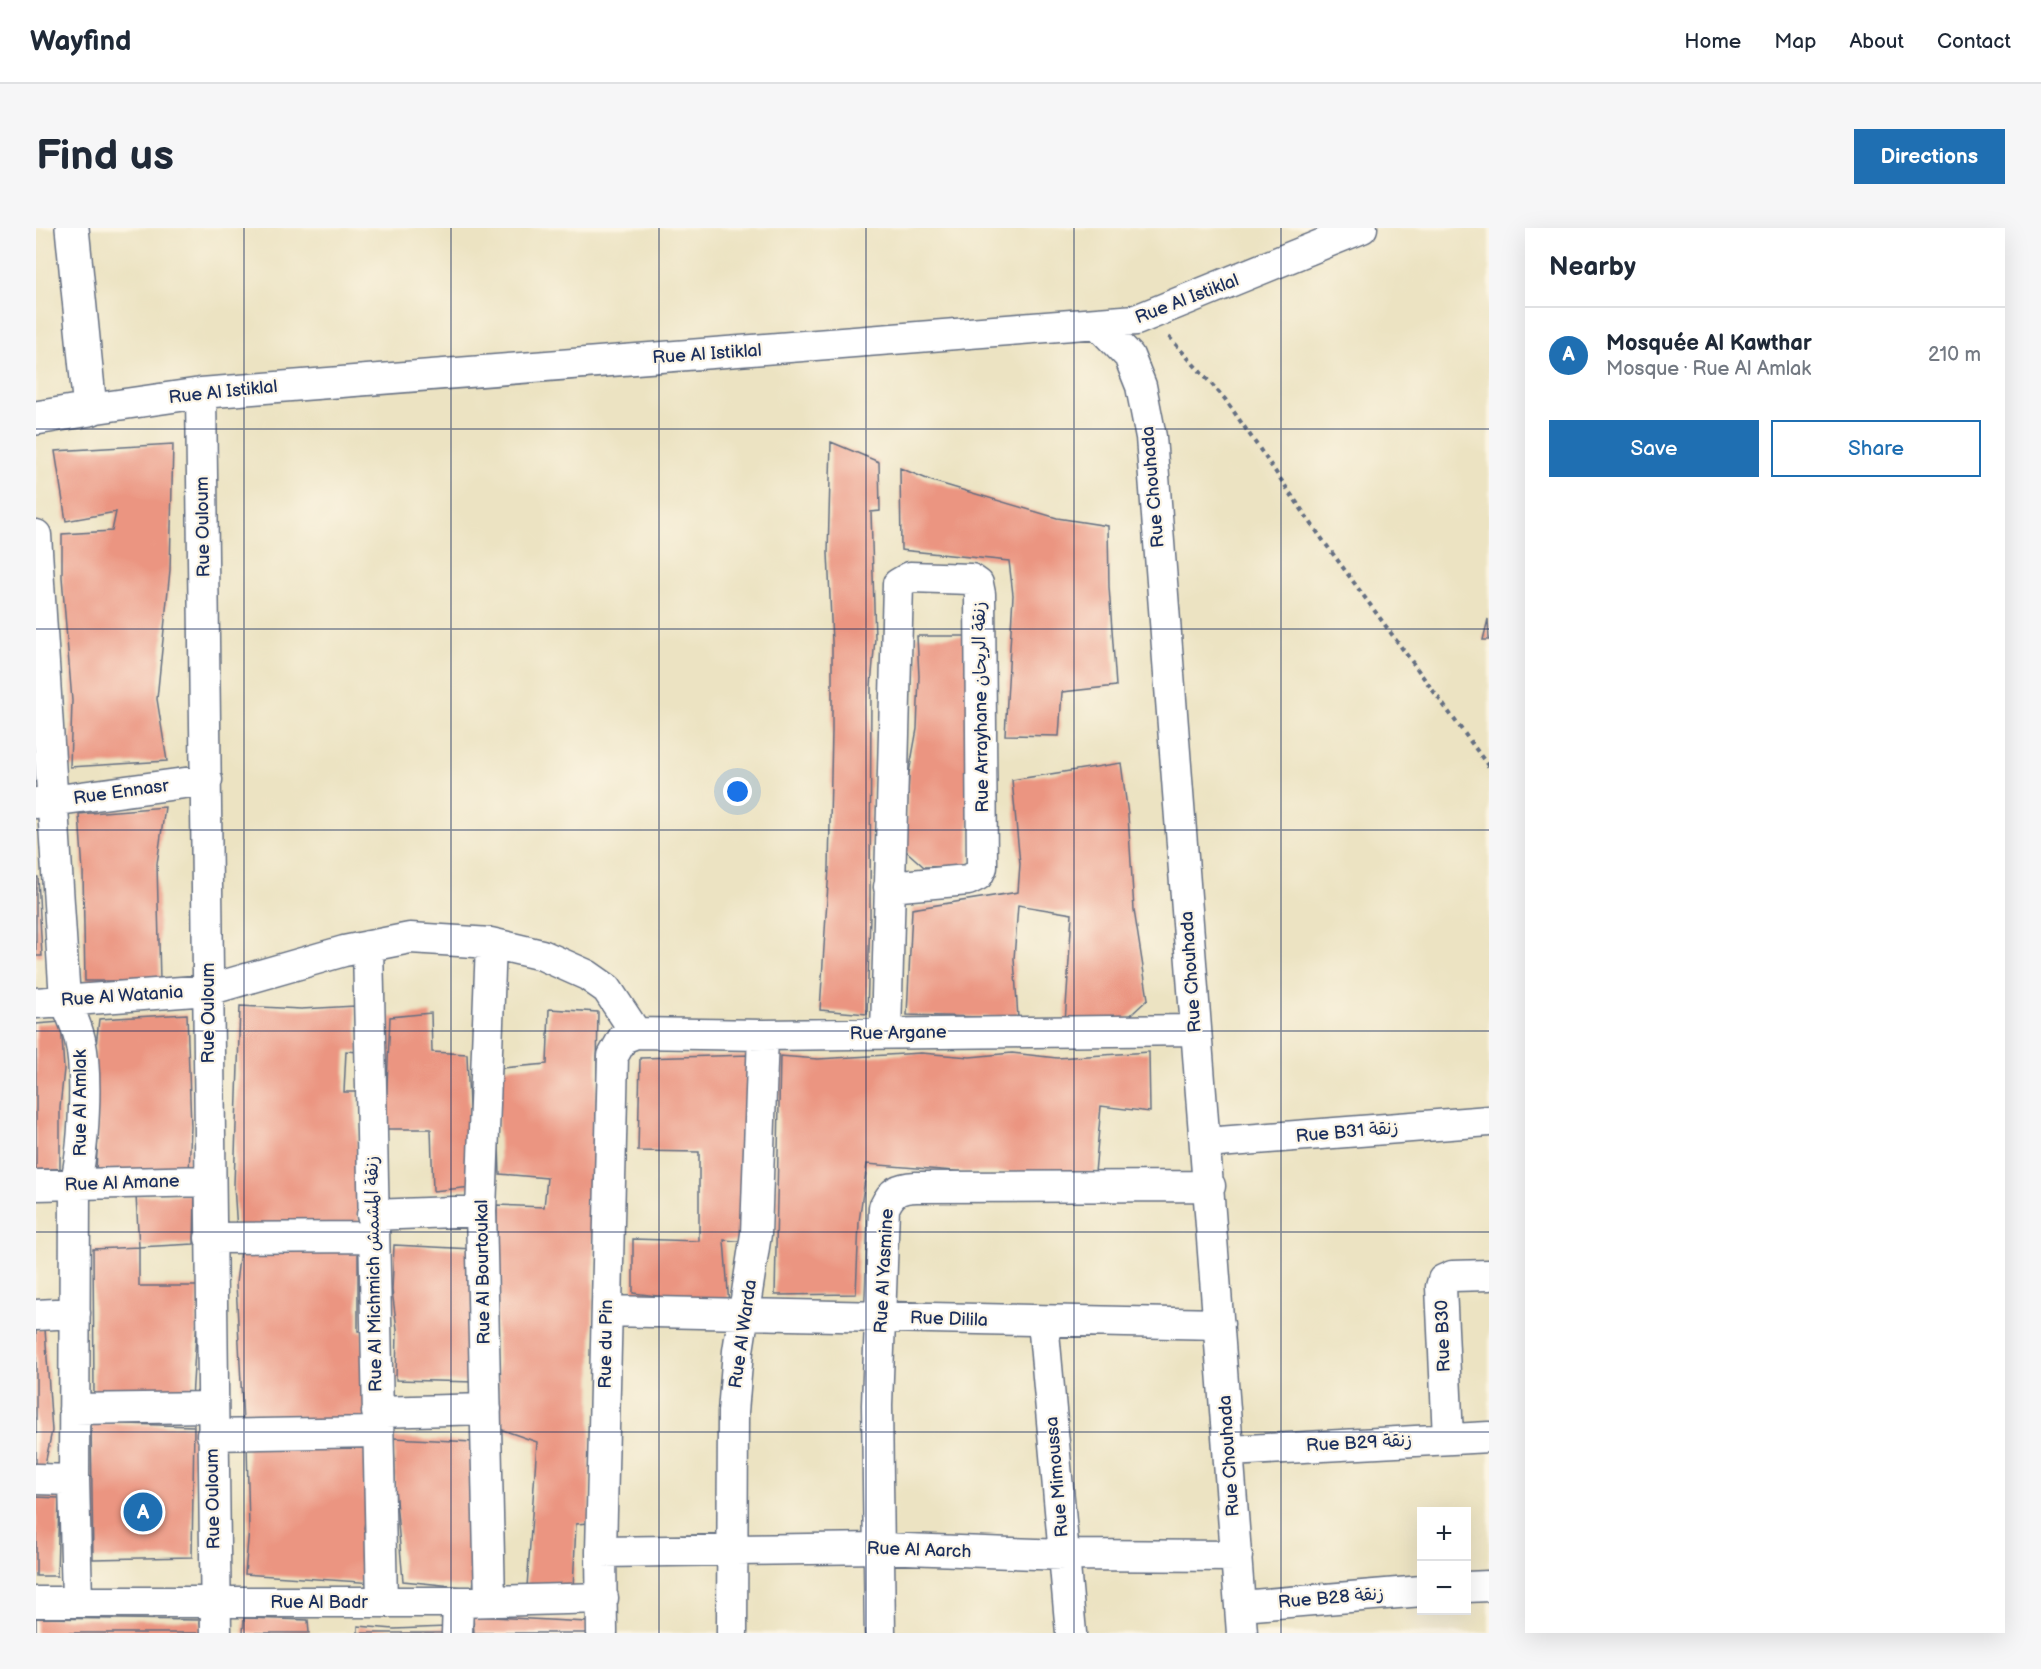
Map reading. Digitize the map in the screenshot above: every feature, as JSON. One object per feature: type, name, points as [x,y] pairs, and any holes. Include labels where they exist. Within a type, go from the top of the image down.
[{"type":"street","points":[[72,228],[90,409]]},
{"type":"street","name":"Rue Al Istiklal","points":[[36,418],[201,393],[1099,325],[1143,318],[1362,228]]},
{"type":"street","points":[[1129,356],[1143,318]]},
{"type":"street","name":"Rue Chouhada","points":[[1099,325],[1129,356],[1141,386],[1151,437],[1242,1619]]},
{"type":"street","name":"Rue Ouloum","points":[[201,393],[216,1633]]},
{"type":"street","name":"Rue Al Amlak","points":[[36,535],[45,802],[65,1000],[80,1041],[82,1063],[83,1144],[75,1185],[74,1480],[77,1601]]},
{"type":"street","name":"Rue Arrayhane زنقة الريحان","points":[[886,1034],[889,887],[898,584],[910,577],[971,579],[978,584],[980,594],[982,867],[978,875],[968,880],[889,887]]},
{"type":"street","name":"Rue Ennasr","points":[[45,802],[207,780]]},
{"type":"street","name":"Rue Al Watania","points":[[36,1003],[208,990],[368,946],[410,938],[491,943],[542,956],[587,975],[607,989],[636,1033]]},
{"type":"street","name":"Rue Al Bourtoukal","points":[[490,1601],[481,1211],[491,943]]},
{"type":"street","name":"Rue Al Michmich زنقة المشمش","points":[[368,946],[372,1226],[382,1602]]},
{"type":"street","name":"Rue Argane","points":[[636,1033],[763,1035],[1195,1030]]},
{"type":"street","name":"Rue du Pin","points":[[603,1633],[602,1552],[613,1056],[623,1038],[636,1033]]},
{"type":"street","name":"Rue Al Warda","points":[[732,1633],[733,1412],[738,1351],[756,1234],[763,1035]]},
{"type":"street","name":"Rue B31 زنقة","points":[[1206,1143],[1489,1121]]},
{"type":"street","name":"Rue Al Amane","points":[[36,1185],[209,1181]]},
{"type":"street","name":"Rue Al Yasmine","points":[[880,1633],[876,1429],[884,1208],[891,1194],[899,1188],[1210,1185]]},
{"type":"street","points":[[210,1238],[372,1226],[481,1211]]},
{"type":"street","name":"Rue B30","points":[[1448,1438],[1441,1287],[1443,1280],[1452,1276],[1489,1275]]},
{"type":"street","name":"Rue Dilila","points":[[607,1311],[1219,1324]]},
{"type":"street","points":[[36,1315],[75,1313]]},
{"type":"street","name":"Rue Mimoussa","points":[[1044,1321],[1071,1633]]},
{"type":"street","points":[[74,1410],[212,1421],[377,1422],[486,1410]]},
{"type":"street","name":"Rue B29 زنقة","points":[[1230,1450],[1489,1437]]},
{"type":"street","points":[[36,1479],[74,1480]]},
{"type":"street","name":"Rue Al Aarch","points":[[602,1552],[880,1548],[1064,1555],[1237,1556]]},
{"type":"street","points":[[1471,1587],[1489,1586]]},
{"type":"street","name":"Rue B28 زنقة","points":[[1242,1619],[1417,1592]]},
{"type":"street","name":"Rue Al Badr","points":[[36,1602],[458,1602],[603,1598]]},
{"type":"street","points":[[458,1602],[458,1633]]},
{"type":"path","points":[[1143,318],[1225,399],[1322,539],[1489,767]]},
{"type":"building","points":[[831,442],[879,462],[880,511],[871,512],[875,638],[871,686],[870,916],[867,1014],[820,1010],[829,868],[832,731],[832,642],[828,553]]},
{"type":"building","points":[[173,444],[170,570],[157,699],[167,761],[70,767],[72,701],[62,577],[62,534],[112,531],[116,512],[66,521],[55,451]]},
{"type":"building","points":[[900,468],[932,481],[1057,518],[1108,526],[1109,587],[1116,686],[1062,692],[1059,736],[1005,735],[1013,595],[1009,561],[901,550]]},
{"type":"building","points":[[1488,619],[1489,640],[1483,640]]},
{"type":"building","points":[[917,636],[974,636],[968,866],[924,867],[905,850],[909,773],[917,729],[919,676]]},
{"type":"building","points":[[1121,763],[1128,815],[1134,910],[1148,999],[1120,1025],[1065,1023],[1072,914],[1018,905],[1014,959],[1018,1018],[907,1015],[912,909],[1018,892],[1020,864],[1012,780]]},
{"type":"building","points":[[165,807],[157,864],[160,981],[85,981],[83,872],[79,814]]},
{"type":"building","points":[[36,877],[38,877],[42,956],[36,956]]},
{"type":"building","points":[[240,1006],[301,1009],[355,1006],[359,1052],[346,1051],[344,1092],[356,1092],[359,1231],[237,1231],[234,1185]]},
{"type":"building","points":[[549,1009],[598,1012],[589,1523],[576,1524],[573,1589],[527,1587],[537,1442],[500,1429],[496,1315],[497,1205],[544,1207],[547,1178],[500,1174],[498,1115],[502,1068],[547,1064]]},
{"type":"building","points":[[431,1013],[432,1052],[467,1054],[472,1187],[433,1191],[431,1129],[385,1129],[390,1017]]},
{"type":"building","points":[[187,1014],[191,1127],[189,1172],[96,1172],[98,1131],[92,1082],[99,1019]]},
{"type":"building","points":[[61,1022],[64,1069],[60,1108],[60,1172],[36,1174],[36,1024]]},
{"type":"building","points":[[1149,1052],[1150,1112],[1101,1106],[1095,1173],[967,1172],[867,1164],[859,1222],[856,1294],[775,1295],[780,1056],[818,1059],[921,1053],[970,1057],[1012,1053],[1057,1058]]},
{"type":"building","points":[[751,1055],[749,1242],[724,1240],[729,1305],[633,1293],[633,1239],[699,1241],[699,1152],[638,1151],[640,1058]]},
{"type":"building","points":[[195,1194],[194,1244],[139,1247],[136,1196]]},
{"type":"building","points":[[241,1242],[358,1250],[358,1331],[363,1331],[367,1423],[243,1423],[236,1283]]},
{"type":"building","points":[[394,1245],[473,1249],[475,1382],[396,1380],[397,1329],[392,1290]]},
{"type":"building","points":[[139,1247],[139,1286],[199,1286],[192,1399],[94,1396],[93,1249]]},
{"type":"building","points":[[45,1329],[52,1431],[43,1474],[36,1473],[36,1330]]},
{"type":"building","points":[[91,1423],[194,1426],[192,1557],[93,1559]]},
{"type":"building","points":[[394,1438],[473,1442],[479,1534],[473,1588],[403,1581],[395,1489]]},
{"type":"building","points":[[367,1443],[370,1488],[364,1528],[374,1583],[245,1574],[249,1529],[247,1446]]},
{"type":"building","points":[[36,1497],[59,1498],[57,1576],[36,1576]]},
{"type":"building","points":[[473,1616],[587,1622],[587,1633],[474,1633]]},
{"type":"building","points":[[36,1618],[200,1620],[201,1633],[36,1633]]},
{"type":"building","points":[[244,1618],[308,1620],[309,1633],[243,1633]]},
{"type":"building","points":[[358,1626],[394,1629],[446,1627],[446,1633],[358,1633]]},
{"type":"place","name":"Mosquée Al Kawthar","points":[[143,1512]]}]
